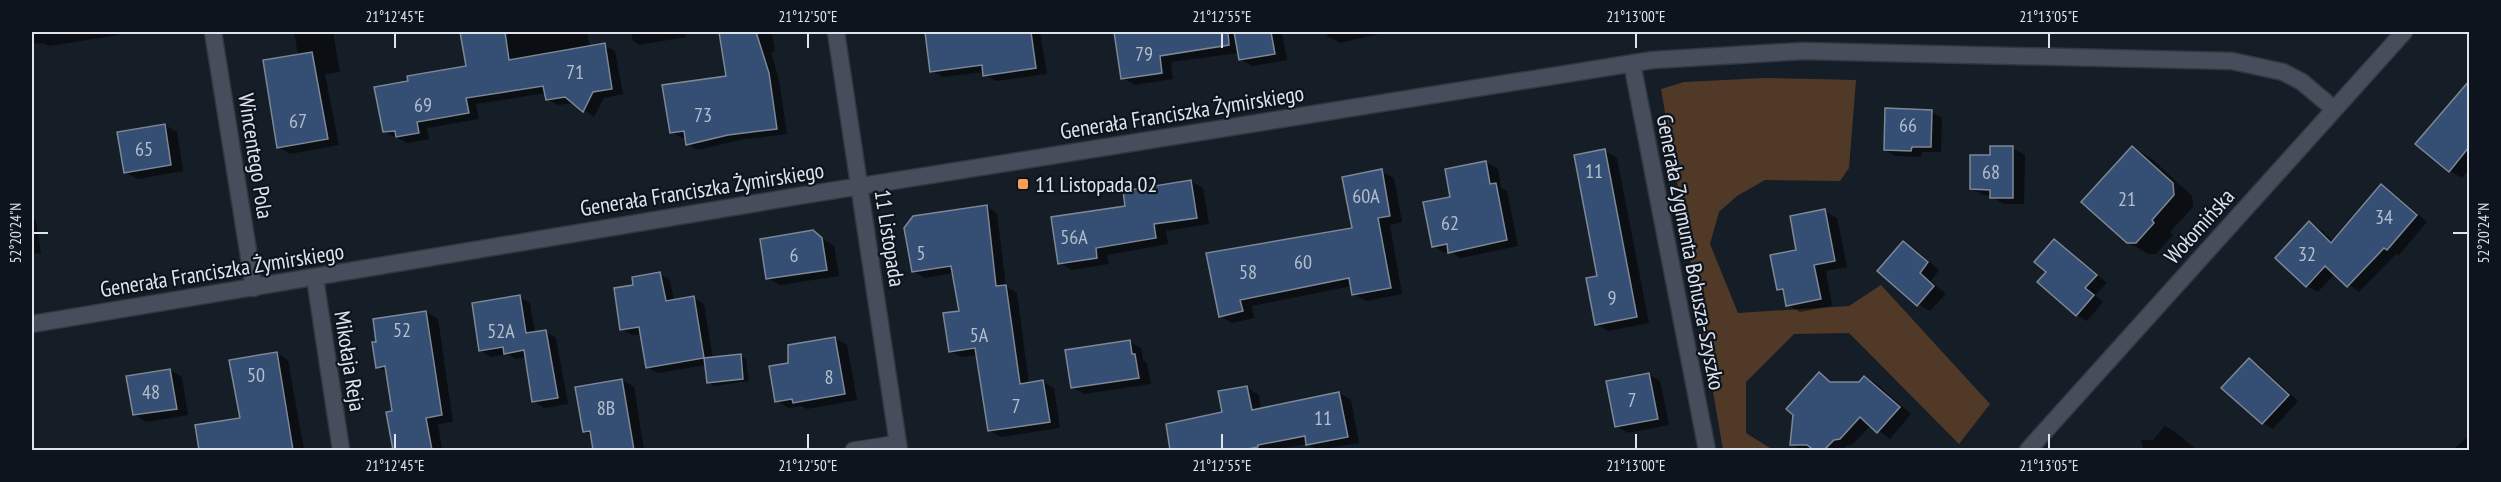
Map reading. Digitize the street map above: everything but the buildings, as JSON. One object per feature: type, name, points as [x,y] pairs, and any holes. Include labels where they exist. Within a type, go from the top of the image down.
[{"type":"street","name":"Wincentego Pola","points":[[213,32],[254,288]]},
{"type":"street","name":"11 Listopada","points":[[836,32],[898,447]]},
{"type":"street","name":"Wołomińska","points":[[2028,450],[2404,32]]},
{"type":"street","name":"Generała Franciszka Żymirskiego","points":[[32,324],[627,224],[1653,60],[1803,51],[2232,60],[2283,72],[2302,82],[2334,109]]},
{"type":"street","name":"Generała Zygmunta Bohusza-Szyszko","points":[[1632,63],[1707,450]]},
{"type":"street","name":"Mikołaja Reja","points":[[315,278],[341,450]]},
{"type":"lane","points":[[853,450],[898,447]]},
{"type":"shaded area","points":[[1765,78],[1856,80],[1849,168],[1840,181],[1765,180],[1737,196],[1719,212],[1710,244],[1738,313],[1849,306],[1881,285],[1990,404],[1959,444],[1849,333],[1794,334],[1746,382],[1746,433],[1773,450],[1723,450],[1661,89],[1684,82]]},
{"type":"place","name":"11 Listopada 02","points":[[1023,184]]}]
